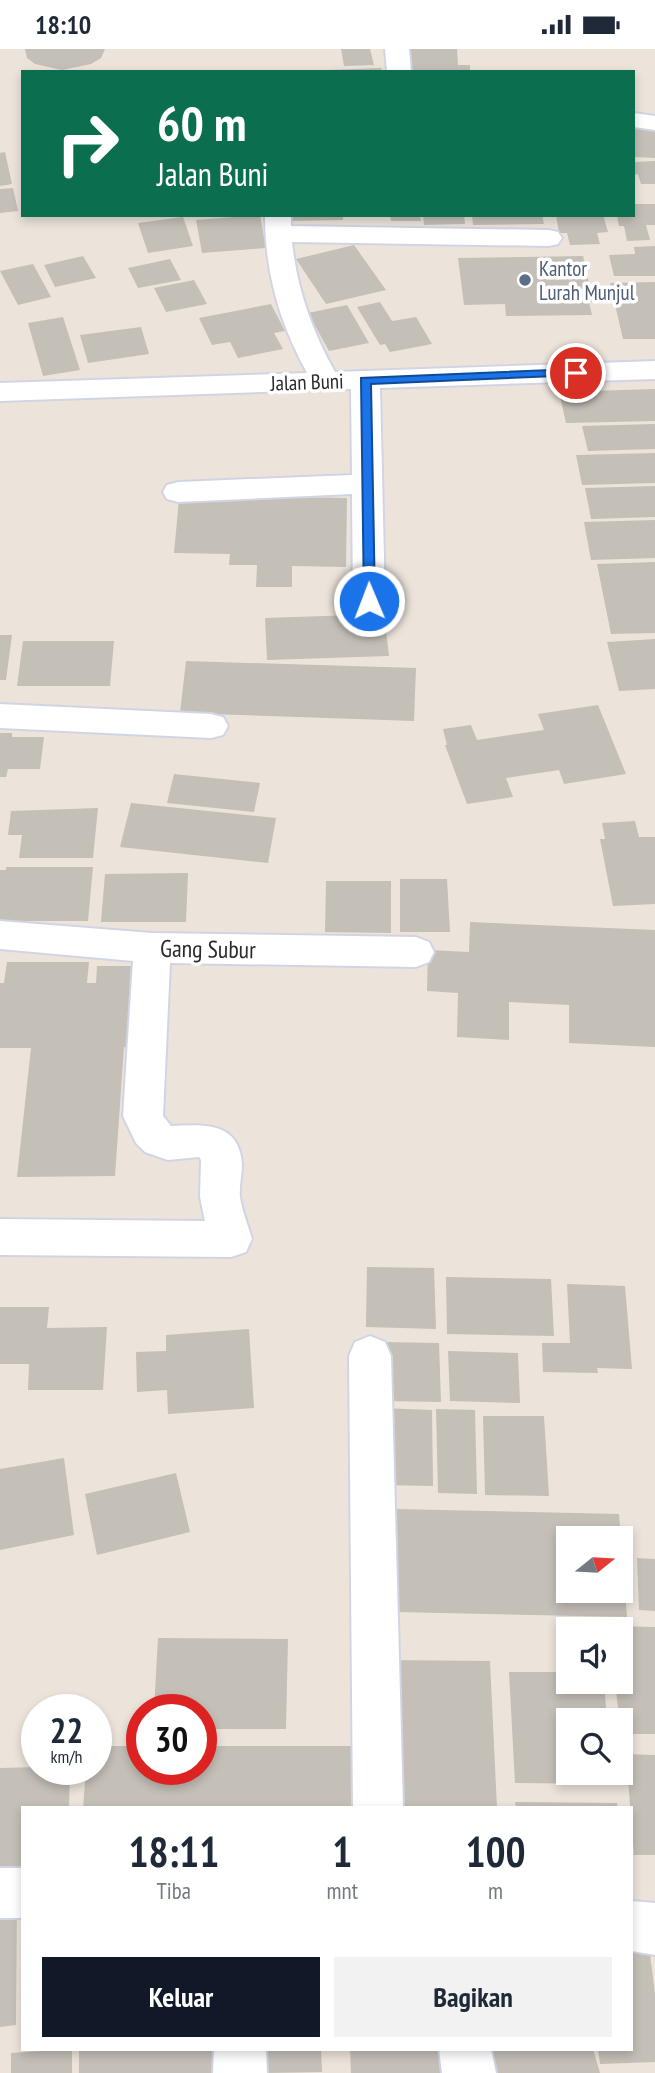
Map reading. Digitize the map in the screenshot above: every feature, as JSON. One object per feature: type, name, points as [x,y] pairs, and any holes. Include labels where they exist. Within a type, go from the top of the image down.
[{"type":"street","points":[[397,49],[399,70]]},
{"type":"street","points":[[635,120],[655,123]]},
{"type":"street","points":[[327,382],[305,344],[281,278],[278,225],[549,238]]},
{"type":"street","name":"Jalan Buni","points":[[0,392],[655,370]]},
{"type":"street","points":[[365,380],[369,601]]},
{"type":"street","points":[[178,492],[366,484]]},
{"type":"street","points":[[0,716],[211,726]]},
{"type":"street","name":"Gang Subur","points":[[0,935],[152,948],[416,952]]},
{"type":"street","points":[[0,1237],[231,1239],[220,1199],[221,1158],[217,1148],[206,1142],[159,1142],[148,1133],[143,1116],[152,948]]},
{"type":"street","points":[[370,1356],[378,1806]]},
{"type":"street","points":[[0,1893],[21,1893]]},
{"type":"street","points":[[633,1926],[655,1929]]},
{"type":"street","points":[[240,2051],[240,2073]]},
{"type":"street","points":[[465,2051],[469,2073]]},
{"type":"building","points":[[25,49],[105,49],[101,58],[91,64],[62,70],[35,64],[27,58]]},
{"type":"building","points":[[341,49],[370,49],[374,65],[344,66]]},
{"type":"building","points":[[404,49],[457,49],[458,65],[470,65],[470,70],[407,70]]},
{"type":"building","points":[[381,68],[382,70],[329,70]]},
{"type":"building","points":[[635,129],[655,129],[655,158],[635,157]]},
{"type":"building","points":[[5,152],[12,184],[0,186],[0,153]]},
{"type":"building","points":[[655,161],[655,184],[641,184],[638,174],[635,175],[635,162]]},
{"type":"building","points":[[13,188],[18,211],[0,213],[0,189]]},
{"type":"building","points":[[635,204],[655,204],[655,225],[646,225],[650,240],[627,241],[624,226],[619,226],[617,217],[635,217]]},
{"type":"building","points":[[183,217],[193,246],[148,253],[138,223]]},
{"type":"building","points":[[260,217],[266,248],[202,253],[196,220]]},
{"type":"building","points":[[292,217],[343,217],[343,220],[292,221]]},
{"type":"building","points":[[390,217],[420,217],[421,221],[391,221]]},
{"type":"building","points":[[423,217],[464,217],[465,224],[424,225]]},
{"type":"building","points":[[472,217],[542,217],[544,224],[473,225]]},
{"type":"building","points":[[556,217],[604,217],[608,232],[597,233],[600,244],[570,245],[567,233],[559,233]]},
{"type":"building","points":[[354,245],[386,290],[326,304],[296,259]]},
{"type":"building","points":[[655,246],[655,276],[614,276],[609,255],[635,254],[634,247]]},
{"type":"building","points":[[83,256],[96,278],[55,287],[44,265]]},
{"type":"building","name":"Kantor Lurah Munjul","points":[[583,256],[593,302],[589,302],[592,315],[506,316],[505,304],[464,305],[458,258]]},
{"type":"building","points":[[170,259],[181,280],[138,288],[128,268]]},
{"type":"building","points":[[33,264],[51,297],[18,305],[0,271]]},
{"type":"building","points":[[194,280],[207,304],[166,312],[154,288]]},
{"type":"building","points":[[655,282],[655,339],[623,339],[610,283]]},
{"type":"building","points":[[380,302],[392,321],[416,317],[432,344],[390,352],[385,344],[380,345],[357,307]]},
{"type":"building","points":[[271,304],[285,331],[274,333],[283,349],[238,358],[230,342],[212,345],[199,318]]},
{"type":"building","points":[[347,305],[369,343],[329,351],[308,313]]},
{"type":"building","points":[[63,317],[80,370],[43,376],[28,323]]},
{"type":"building","points":[[141,327],[149,354],[88,363],[80,335]]},
{"type":"building","points":[[655,389],[655,421],[566,423],[559,392]]},
{"type":"building","points":[[655,424],[655,449],[588,451],[582,426]]},
{"type":"building","points":[[655,453],[655,483],[582,485],[576,455]]},
{"type":"building","points":[[655,486],[655,517],[591,519],[585,488]]},
{"type":"building","points":[[235,496],[347,498],[346,567],[292,566],[292,587],[256,587],[257,565],[229,565],[230,554],[174,553],[179,499],[235,500]]},
{"type":"building","points":[[655,520],[655,558],[591,560],[584,522]]},
{"type":"building","points":[[655,562],[655,633],[611,634],[597,564]]},
{"type":"building","points":[[384,614],[389,656],[267,660],[265,618]]},
{"type":"building","points":[[0,635],[12,635],[6,680],[0,680]]},
{"type":"building","points":[[655,639],[655,689],[619,691],[607,642]]},
{"type":"building","points":[[23,641],[114,641],[110,686],[17,686]]},
{"type":"building","points":[[186,661],[416,668],[414,721],[180,713]]},
{"type":"building","points":[[598,705],[626,774],[564,784],[559,770],[506,778],[513,797],[467,804],[445,745],[443,729],[471,725],[477,740],[544,730],[538,714]]},
{"type":"building","points":[[0,733],[12,733],[12,737],[44,737],[40,769],[8,769],[6,777],[0,777]]},
{"type":"building","points":[[174,774],[260,783],[254,812],[167,803]]},
{"type":"building","points":[[131,803],[276,818],[268,863],[120,847]]},
{"type":"building","points":[[98,808],[93,858],[19,858],[22,835],[8,835],[11,811]]},
{"type":"building","points":[[635,821],[639,837],[655,837],[655,904],[613,906],[600,839],[605,839],[602,823]]},
{"type":"building","points":[[6,867],[93,867],[88,921],[0,921],[0,870],[6,870]]},
{"type":"building","points":[[188,873],[186,922],[101,922],[105,874]]},
{"type":"building","points":[[400,879],[447,879],[450,932],[400,932]]},
{"type":"building","points":[[326,881],[391,881],[391,933],[325,932]]},
{"type":"building","points":[[470,922],[655,930],[655,1047],[569,1043],[569,1005],[509,1002],[509,1040],[457,1037],[458,993],[427,991],[428,950],[469,952]]},
{"type":"building","points":[[7,962],[89,962],[87,983],[96,983],[97,966],[140,966],[128,1048],[124,1047],[115,1176],[17,1177],[31,1048],[0,1048],[0,983],[4,983]]},
{"type":"building","points":[[367,1267],[434,1268],[436,1329],[366,1327]]},
{"type":"building","points":[[446,1277],[551,1279],[554,1336],[447,1334]]},
{"type":"building","points":[[567,1284],[625,1286],[632,1369],[597,1368],[598,1373],[543,1372],[542,1343],[570,1343]]},
{"type":"building","points":[[0,1307],[49,1307],[47,1328],[107,1327],[103,1390],[28,1390],[29,1364],[0,1364]]},
{"type":"building","points":[[249,1329],[254,1408],[168,1414],[167,1390],[137,1392],[136,1352],[166,1351],[166,1335]]},
{"type":"building","points":[[381,1342],[439,1343],[441,1402],[382,1401]]},
{"type":"building","points":[[448,1351],[518,1353],[520,1403],[450,1401]]},
{"type":"building","points":[[381,1408],[432,1410],[433,1486],[381,1485]]},
{"type":"building","points":[[436,1409],[475,1410],[477,1494],[438,1493]]},
{"type":"building","points":[[483,1416],[544,1416],[549,1496],[485,1495]]},
{"type":"building","points":[[64,1458],[74,1535],[0,1550],[0,1469]]},
{"type":"building","points":[[176,1473],[190,1532],[97,1555],[85,1494]]},
{"type":"building","points":[[396,1509],[619,1514],[620,1526],[556,1526],[556,1603],[626,1603],[627,1617],[396,1612]]},
{"type":"building","points":[[637,1558],[655,1559],[655,1611],[639,1610]]},
{"type":"building","points":[[633,1627],[655,1627],[655,1734],[633,1734],[633,1708],[618,1708],[616,1694],[633,1694]]},
{"type":"building","points":[[158,1638],[288,1639],[286,1729],[217,1729],[217,1694],[155,1694]]},
{"type":"building","points":[[387,1660],[490,1661],[497,1806],[389,1806]]},
{"type":"building","points":[[509,1672],[556,1672],[556,1694],[605,1694],[606,1708],[556,1708],[556,1783],[515,1783]]},
{"type":"building","points":[[112,1746],[126,1746],[126,1785],[217,1785],[217,1746],[367,1746],[368,1806],[83,1806],[85,1785],[112,1785]]},
{"type":"building","points":[[633,1754],[655,1755],[655,1855],[634,1855],[633,1806],[630,1806],[628,1785],[633,1785]]},
{"type":"building","points":[[21,1767],[21,1785],[70,1785],[69,1806],[21,1806],[21,1870],[0,1871],[0,1768]]},
{"type":"building","points":[[515,1802],[617,1803],[618,1806],[516,1806]]},
{"type":"building","points":[[17,1902],[16,2025],[0,2027],[0,1903]]},
{"type":"building","points":[[649,1946],[655,1994],[655,2062],[600,2064],[598,2051],[633,2051],[633,1947]]},
{"type":"building","points":[[72,2051],[72,2073],[11,2073],[11,2053]]},
{"type":"building","points":[[79,2051],[214,2051],[215,2073],[79,2073]]},
{"type":"building","points":[[265,2051],[321,2051],[322,2072],[266,2073]]},
{"type":"building","points":[[350,2051],[456,2051],[458,2073],[351,2073]]},
{"type":"building","points":[[483,2051],[594,2051],[600,2073],[476,2073]]},
{"type":"place","name":"Kantor Lurah Munjul","points":[[525,280]]},
{"type":"route","points":[[369,601],[365,380],[576,373]]}]
